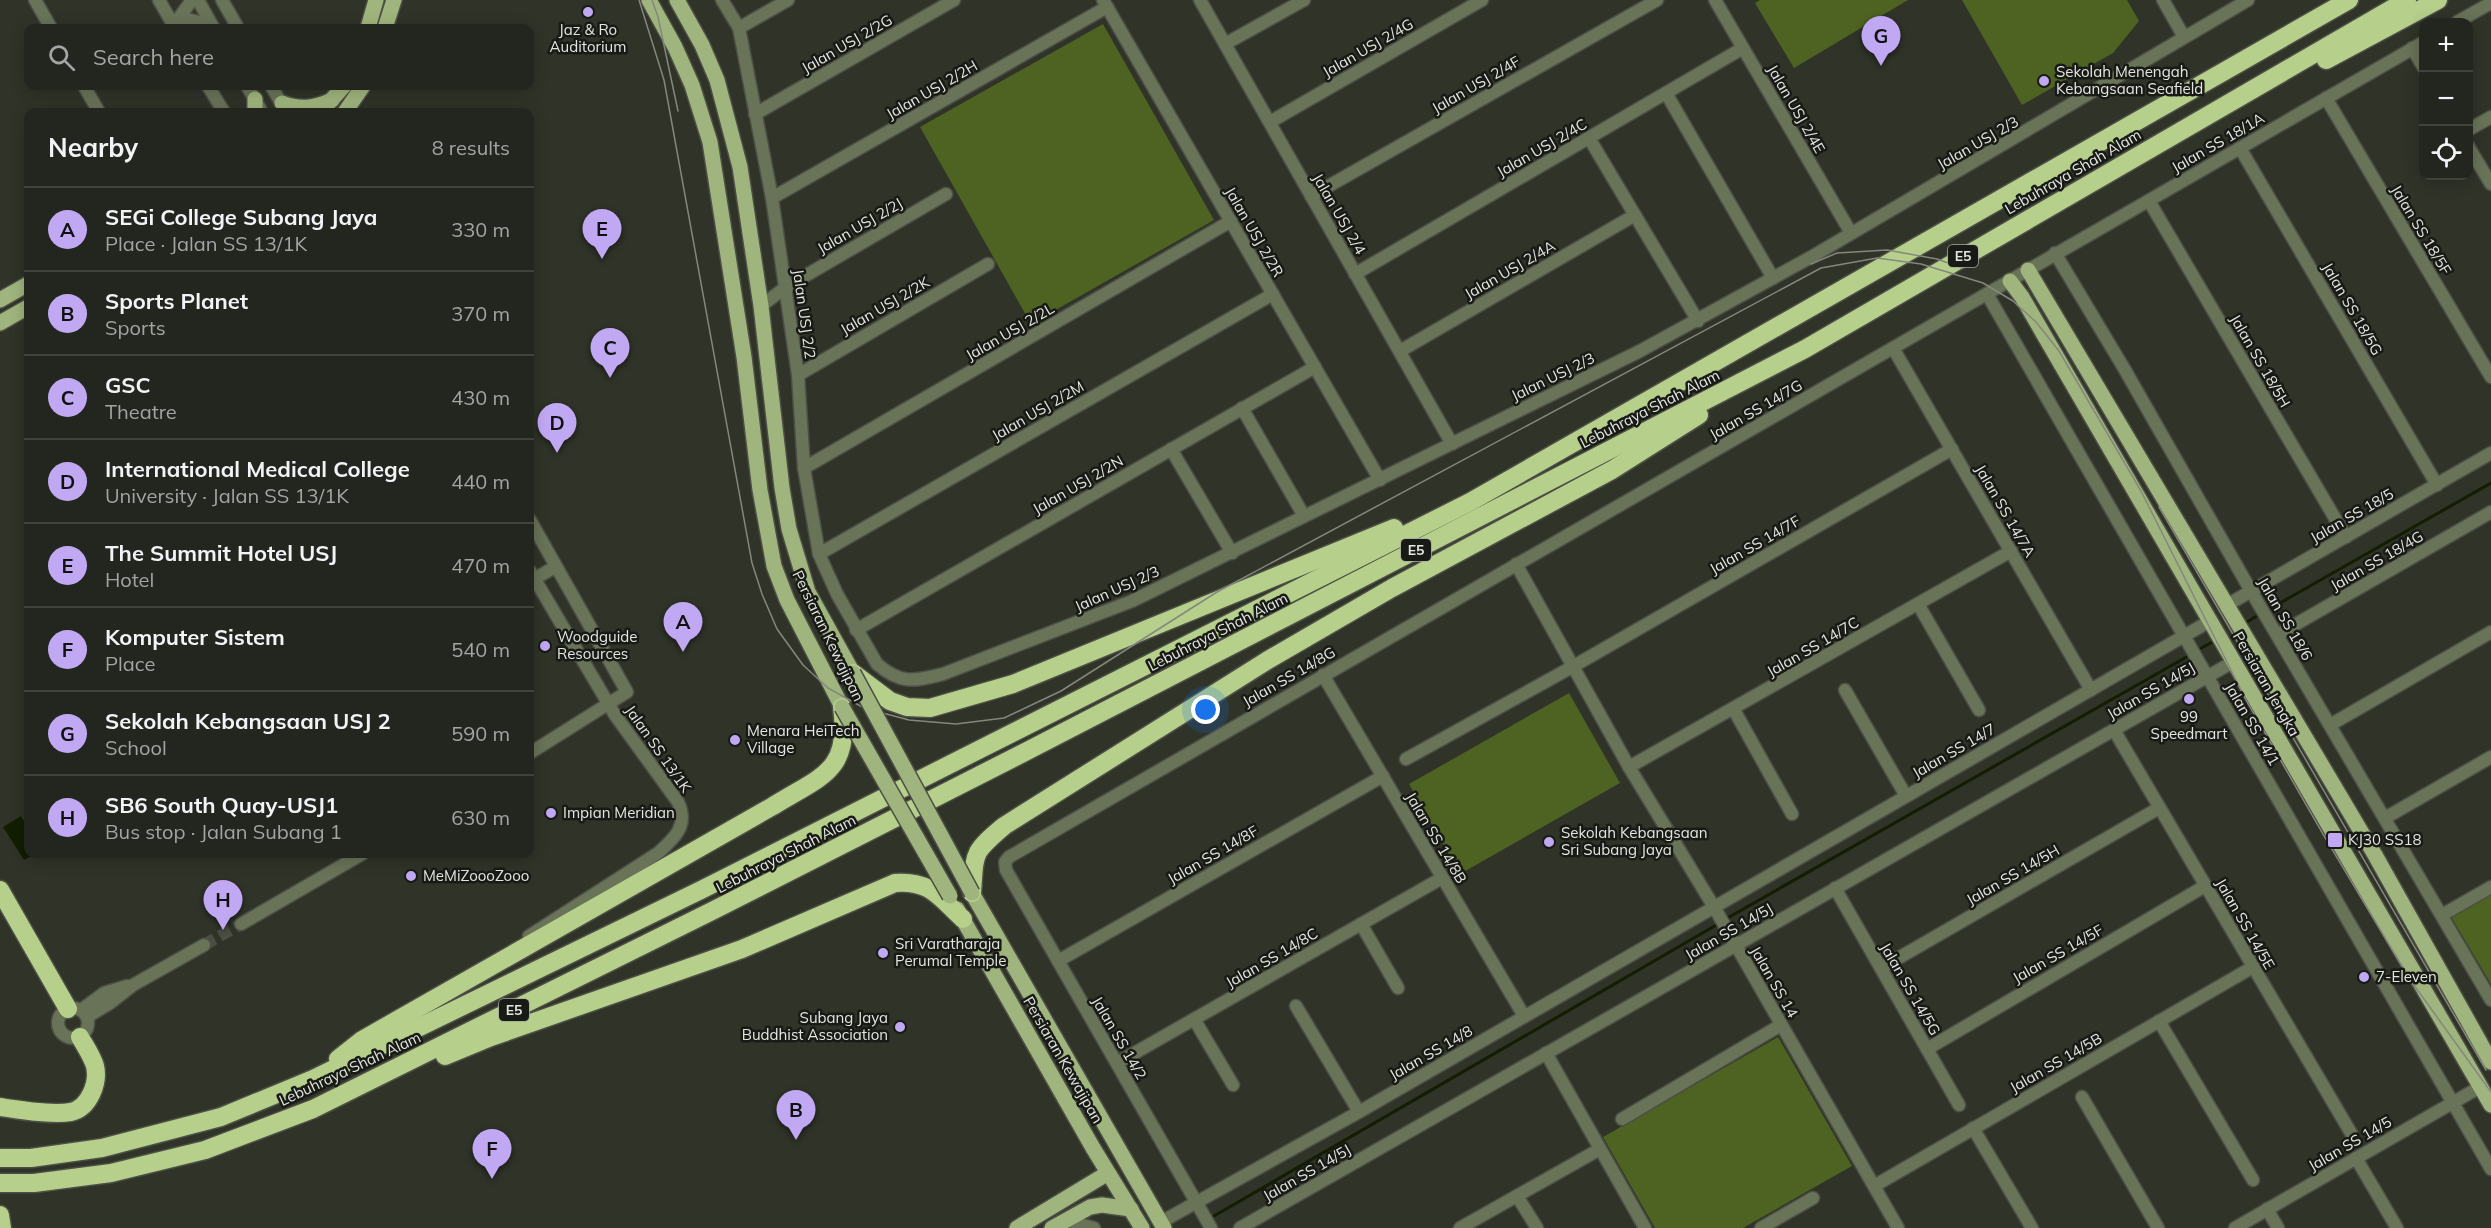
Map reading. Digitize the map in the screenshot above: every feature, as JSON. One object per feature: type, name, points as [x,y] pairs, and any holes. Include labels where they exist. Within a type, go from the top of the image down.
[{"type":"highway","points":[[2110,136],[2212,66],[2326,0]]},
{"type":"highway","name":"Lebuhraya Shah Alam","points":[[0,1158],[31,1158],[102,1148],[221,1117],[313,1079],[693,894],[1470,502],[2349,0]]},
{"type":"highway","name":"Lebuhraya Shah Alam","points":[[0,1183],[34,1183],[111,1173],[205,1150],[313,1109],[1027,752],[1805,348],[2407,0]]},
{"type":"highway","points":[[2122,164],[2438,0]]},
{"type":"highway","points":[[972,893],[975,857],[981,846],[1004,826],[1268,660],[1392,588],[1612,470],[1805,348]]},
{"type":"highway","points":[[853,673],[890,701],[907,707],[930,708],[1013,684],[1413,520],[1470,502]]},
{"type":"highway","points":[[313,1079],[362,1040],[773,806],[825,774],[836,763],[843,747],[842,707]]},
{"type":"highway","points":[[313,1109],[491,1037],[742,949],[895,883],[910,882],[927,887],[963,919]]},
{"type":"highway","points":[[0,890],[79,1012]]},
{"type":"highway","points":[[0,1107],[72,1112],[84,1104],[96,1080],[95,1065],[80,1037]]},
{"type":"highway","points":[[0,1215],[2,1228]]},
{"type":"main road","points":[[369,24],[376,0]]},
{"type":"main road","points":[[386,24],[394,0]]},
{"type":"main road","name":"Persiaran Kewajipan","points":[[649,0],[675,47],[692,85],[710,142],[744,357],[760,490],[774,566],[787,600],[842,707],[1108,1173],[1142,1228]]},
{"type":"main road","name":"Persiaran Kewajipan","points":[[677,0],[702,45],[717,80],[733,132],[761,306],[782,488],[789,529],[808,592],[972,893],[1163,1225]]},
{"type":"main road","points":[[323,108],[341,90]]},
{"type":"main road","points":[[348,108],[360,90]]},
{"type":"main road","points":[[284,108],[321,105],[332,100]]},
{"type":"main road","name":"Persiaran Jengka","points":[[2028,270],[2375,855],[2491,1062]]},
{"type":"main road","name":"Persiaran Jengka","points":[[2010,281],[2022,297],[2491,1106]]},
{"type":"main road","points":[[0,300],[24,286]]},
{"type":"main road","points":[[2022,297],[2022,290],[2026,287],[2038,288]]},
{"type":"main road","points":[[0,323],[24,309]]},
{"type":"main road","points":[[1017,1228],[1108,1173]]},
{"type":"main road","points":[[1058,1224],[1090,1207],[1102,1205],[1131,1209]]},
{"type":"street","points":[[34,0],[49,24]]},
{"type":"street","points":[[159,0],[172,24]]},
{"type":"street","points":[[176,24],[192,0]]},
{"type":"street","points":[[198,0],[211,24]]},
{"type":"street","points":[[222,0],[236,24]]},
{"type":"street","name":"Jalan USJ 2/2","points":[[722,0],[739,28],[772,198],[798,375],[804,468],[819,554],[856,630]]},
{"type":"street","points":[[739,28],[788,0]]},
{"type":"street","name":"Jalan USJ 2/2G","points":[[755,114],[954,0]]},
{"type":"street","name":"Jalan USJ 2/4","points":[[1200,0],[1452,444]]},
{"type":"street","points":[[1225,44],[1304,0]]},
{"type":"street","name":"Jalan USJ 2/4G","points":[[1269,122],[1482,0]]},
{"type":"street","name":"Jalan USJ 2/4F","points":[[1311,196],[1657,0]]},
{"type":"street","name":"Jalan USJ 2/4E","points":[[1715,0],[1851,233]]},
{"type":"street","points":[[2163,0],[2184,37]]},
{"type":"street","name":"Jalan USJ 2/3","points":[[856,630],[878,664],[886,672],[901,680],[915,681],[943,674],[1132,601],[1698,321],[2248,0]]},
{"type":"street","points":[[2464,18],[2491,3]]},
{"type":"street","name":"Jalan USJ 2/2H","points":[[772,198],[1105,4]]},
{"type":"street","name":"Jalan USJ 2/2R","points":[[1105,4],[1380,480]]},
{"type":"street","points":[[180,24],[187,20],[202,24]]},
{"type":"street","name":"Jalan SS 18/1A","points":[[2028,270],[2419,44]]},
{"type":"street","name":"Jalan USJ 2/4C","points":[[1355,274],[1743,48]]},
{"type":"street","points":[[2412,48],[2419,60]]},
{"type":"street","points":[[86,90],[97,108]]},
{"type":"street","points":[[210,90],[222,108]]},
{"type":"street","points":[[249,90],[257,108]]},
{"type":"street","points":[[273,90],[284,108]]},
{"type":"street","points":[[1666,93],[1773,278]]},
{"type":"street","name":"Jalan SS 18/5F","points":[[2326,98],[2491,377]]},
{"type":"street","points":[[2473,128],[2491,117]]},
{"type":"street","points":[[1589,138],[1698,321]]},
{"type":"street","name":"Jalan SS 18/5G","points":[[2240,148],[2437,485]]},
{"type":"street","points":[[2473,153],[2491,184]]},
{"type":"street","name":"Jalan USJ 2/2J","points":[[761,306],[786,287],[946,194]]},
{"type":"street","name":"Jalan SS 18/5H","points":[[2149,201],[2346,537]]},
{"type":"street","name":"Jalan USJ 2/4A","points":[[1400,351],[1635,215]]},
{"type":"street","name":"Jalan USJ 2/2L","points":[[804,468],[1231,221]]},
{"type":"street","name":"Jalan SS 18/6","points":[[2055,254],[2131,380],[2251,591],[2491,1000]]},
{"type":"street","name":"Jalan USJ 2/2K","points":[[798,375],[988,264]]},
{"type":"street","points":[[2010,281],[2028,270]]},
{"type":"street","name":"Jalan SS 14/7G","points":[[1516,564],[2010,281]]},
{"type":"street","name":"Jalan USJ 2/2M","points":[[819,554],[1273,294]]},
{"type":"street","name":"Jalan SS 14/1","points":[[1987,294],[2491,1169]]},
{"type":"street","name":"Jalan SS 14/7A","points":[[1893,348],[2091,690]]},
{"type":"street","name":"Jalan USJ 2/2N","points":[[856,630],[1315,367]]},
{"type":"street","points":[[1242,408],[1304,516]]},
{"type":"street","points":[[1171,449],[1232,553]]},
{"type":"street","name":"Jalan SS 14/7F","points":[[1406,759],[1572,667],[1952,449]]},
{"type":"street","name":"Jalan SS 18/5","points":[[2227,605],[2491,453]]},
{"type":"street","name":"Jalan SS 18/4G","points":[[2277,635],[2491,512]]},
{"type":"street","name":"Jalan SS 13/1K","points":[[534,528],[627,692],[608,703]]},
{"type":"street","name":"Jalan SS 14/7C","points":[[1629,767],[1734,710],[2011,551]]},
{"type":"street","name":"Jalan SS 14","points":[[1516,564],[1629,767],[1736,945],[1898,1228]]},
{"type":"street","name":"Jalan SS 14/8G","points":[[1005,862],[1009,857],[1045,834],[1516,564]]},
{"type":"street","points":[[534,574],[555,567]]},
{"type":"street","name":"Jalan SS 13/1K","points":[[482,970],[528,936],[658,853],[675,838],[682,825],[682,811],[678,802],[608,703],[534,578]]},
{"type":"street","points":[[1918,604],[1979,710]]},
{"type":"street","points":[[2330,725],[2491,632]]},
{"type":"street","name":"Jalan SS 14/7","points":[[1719,917],[1906,796],[2184,636],[2216,633]]},
{"type":"street","name":"Jalan SS 14/5J","points":[[1240,1228],[2233,662]]},
{"type":"street","name":"Jalan SS 14/8B","points":[[1323,675],[1524,1016]]},
{"type":"street","points":[[1845,690],[1906,796]]},
{"type":"street","points":[[534,750],[608,703]]},
{"type":"street","points":[[1734,710],[1792,814]]},
{"type":"street","name":"Jalan SS 14/5E","points":[[2114,730],[2351,1133]]},
{"type":"street","points":[[2385,818],[2491,757]]},
{"type":"street","name":"Jalan SS 14/8F","points":[[1058,961],[1383,776]]},
{"type":"street","name":"Jalan SS 14/5H","points":[[1881,968],[2160,808]]},
{"type":"street","points":[[241,924],[355,858]]},
{"type":"street","name":"Jalan SS 14/2","points":[[1005,862],[1006,870],[1211,1228]]},
{"type":"street","name":"Jalan SS 14/8C","points":[[1117,1063],[1442,878]]},
{"type":"street","name":"Jalan SS 14/5F","points":[[1927,1049],[2205,886]]},
{"type":"street","points":[[2442,915],[2491,886]]},
{"type":"street","name":"Jalan SS 14/5G","points":[[1835,888],[1959,1105]]},
{"type":"street","name":"Jalan SS 14/8","points":[[1163,1225],[1197,1203],[1524,1016],[1719,917]]},
{"type":"street","points":[[1361,924],[1398,988]]},
{"type":"street","points":[[79,1012],[87,1031],[80,1037],[68,1038],[59,1029],[59,1017],[79,1012],[104,993],[133,985],[204,945]]},
{"type":"street","name":"Jalan SS 14/5B","points":[[1874,1186],[2253,967]]},
{"type":"street","points":[[1296,1005],[1359,1112]]},
{"type":"street","points":[[1194,1019],[1233,1085]]},
{"type":"street","points":[[2159,1021],[2253,1180]]},
{"type":"street","points":[[1622,1119],[1781,1025]]},
{"type":"street","points":[[1546,1053],[1646,1228]]},
{"type":"street","name":"Jalan SS 14/5","points":[[2235,1228],[2480,1086]]},
{"type":"street","points":[[2082,1097],[2158,1228]]},
{"type":"street","points":[[1973,1128],[2032,1228]]},
{"type":"street","points":[[1460,1228],[1600,1149]]},
{"type":"street","points":[[2356,1158],[2397,1228]]},
{"type":"street","points":[[1517,1196],[1537,1228]]},
{"type":"street","points":[[1761,1228],[1777,1224],[1813,1198]]},
{"type":"street","points":[[2267,1209],[2278,1228]]},
{"type":"street","points":[[1058,1224],[1094,1228]]},
{"type":"green space","points":[[1760,0],[1908,0],[1794,68],[1755,3]]},
{"type":"green space","name":"Sekolah Menengah Kebangsaan Seafield","points":[[1962,0],[2127,0],[2139,21],[2113,53],[2022,105]]},
{"type":"green space","points":[[1103,24],[1214,220],[1031,324],[920,127]]},
{"type":"green space","points":[[1569,693],[1620,783],[1460,874],[1409,784]]},
{"type":"green space","points":[[2491,891],[2491,984],[2450,915]]},
{"type":"green space","points":[[1778,1037],[1852,1166],[1743,1228],[1655,1228],[1603,1137]]},
{"type":"shaded area","points":[[21,816],[24,821],[24,858],[28,858],[24,860],[3,827]]},
{"type":"waterway","points":[[2266,611],[2491,483]]},
{"type":"waterway","points":[[2242,625],[2260,614]]},
{"type":"waterway","points":[[2196,651],[2216,640]]},
{"type":"waterway","points":[[1724,920],[2190,655]]},
{"type":"waterway","points":[[1214,1216],[1718,924]]},
{"type":"tunnel","points":[[204,945],[241,924]]},
{"type":"tram line","points":[[639,0],[664,80],[752,563],[777,629],[803,665],[828,688],[864,708],[909,720],[956,724],[1004,718],[1061,691],[1217,592],[1821,268],[1877,258],[1921,264],[1983,283],[2013,301],[2036,322],[2059,351],[2141,491],[2246,700],[2324,836],[2411,981],[2491,1092]]},
{"type":"tram line","points":[[652,0],[658,17],[678,111]]},
{"type":"tram line","points":[[1811,264],[1837,253],[1887,250],[1937,259],[1962,268]]},
{"type":"tram line","points":[[2159,507],[2486,1070]]},
{"type":"place","name":"Jaz & Ro Auditorium","points":[[588,12]]},
{"type":"place","name":"Sekolah Kebangsaan USJ 2","points":[[1881,66]]},
{"type":"place","name":"Sekolah Menengah Kebangsaan Seafield","points":[[2044,81]]},
{"type":"place","name":"The Summit Hotel USJ","points":[[602,259]]},
{"type":"place","name":"GSC","points":[[610,378]]},
{"type":"place","name":"International Medical College","points":[[557,453]]},
{"type":"place","name":"Woodguide Resources","points":[[545,646]]},
{"type":"place","name":"SEGi College Subang Jaya","points":[[683,652]]},
{"type":"place","name":"99 Speedmart","points":[[2189,699]]},
{"type":"place","name":"Menara HeiTech Village","points":[[735,740]]},
{"type":"place","name":"Impian Meridian","points":[[551,813]]},
{"type":"place","name":"KJ30 SS18","points":[[2335,840]]},
{"type":"place","name":"Sekolah Kebangsaan Sri Subang Jaya","points":[[1549,842]]},
{"type":"place","name":"MeMiZoooZooo","points":[[411,876]]},
{"type":"place","name":"SB6 South Quay-USJ1","points":[[223,930]]},
{"type":"place","name":"Sri Varatharaja Perumal Temple","points":[[883,953]]},
{"type":"place","name":"7-Eleven","points":[[2364,977]]},
{"type":"place","name":"Subang Jaya Buddhist Association","points":[[900,1027]]},
{"type":"place","name":"Sports Planet","points":[[796,1140]]},
{"type":"place","name":"Komputer Sistem","points":[[492,1179]]}]
